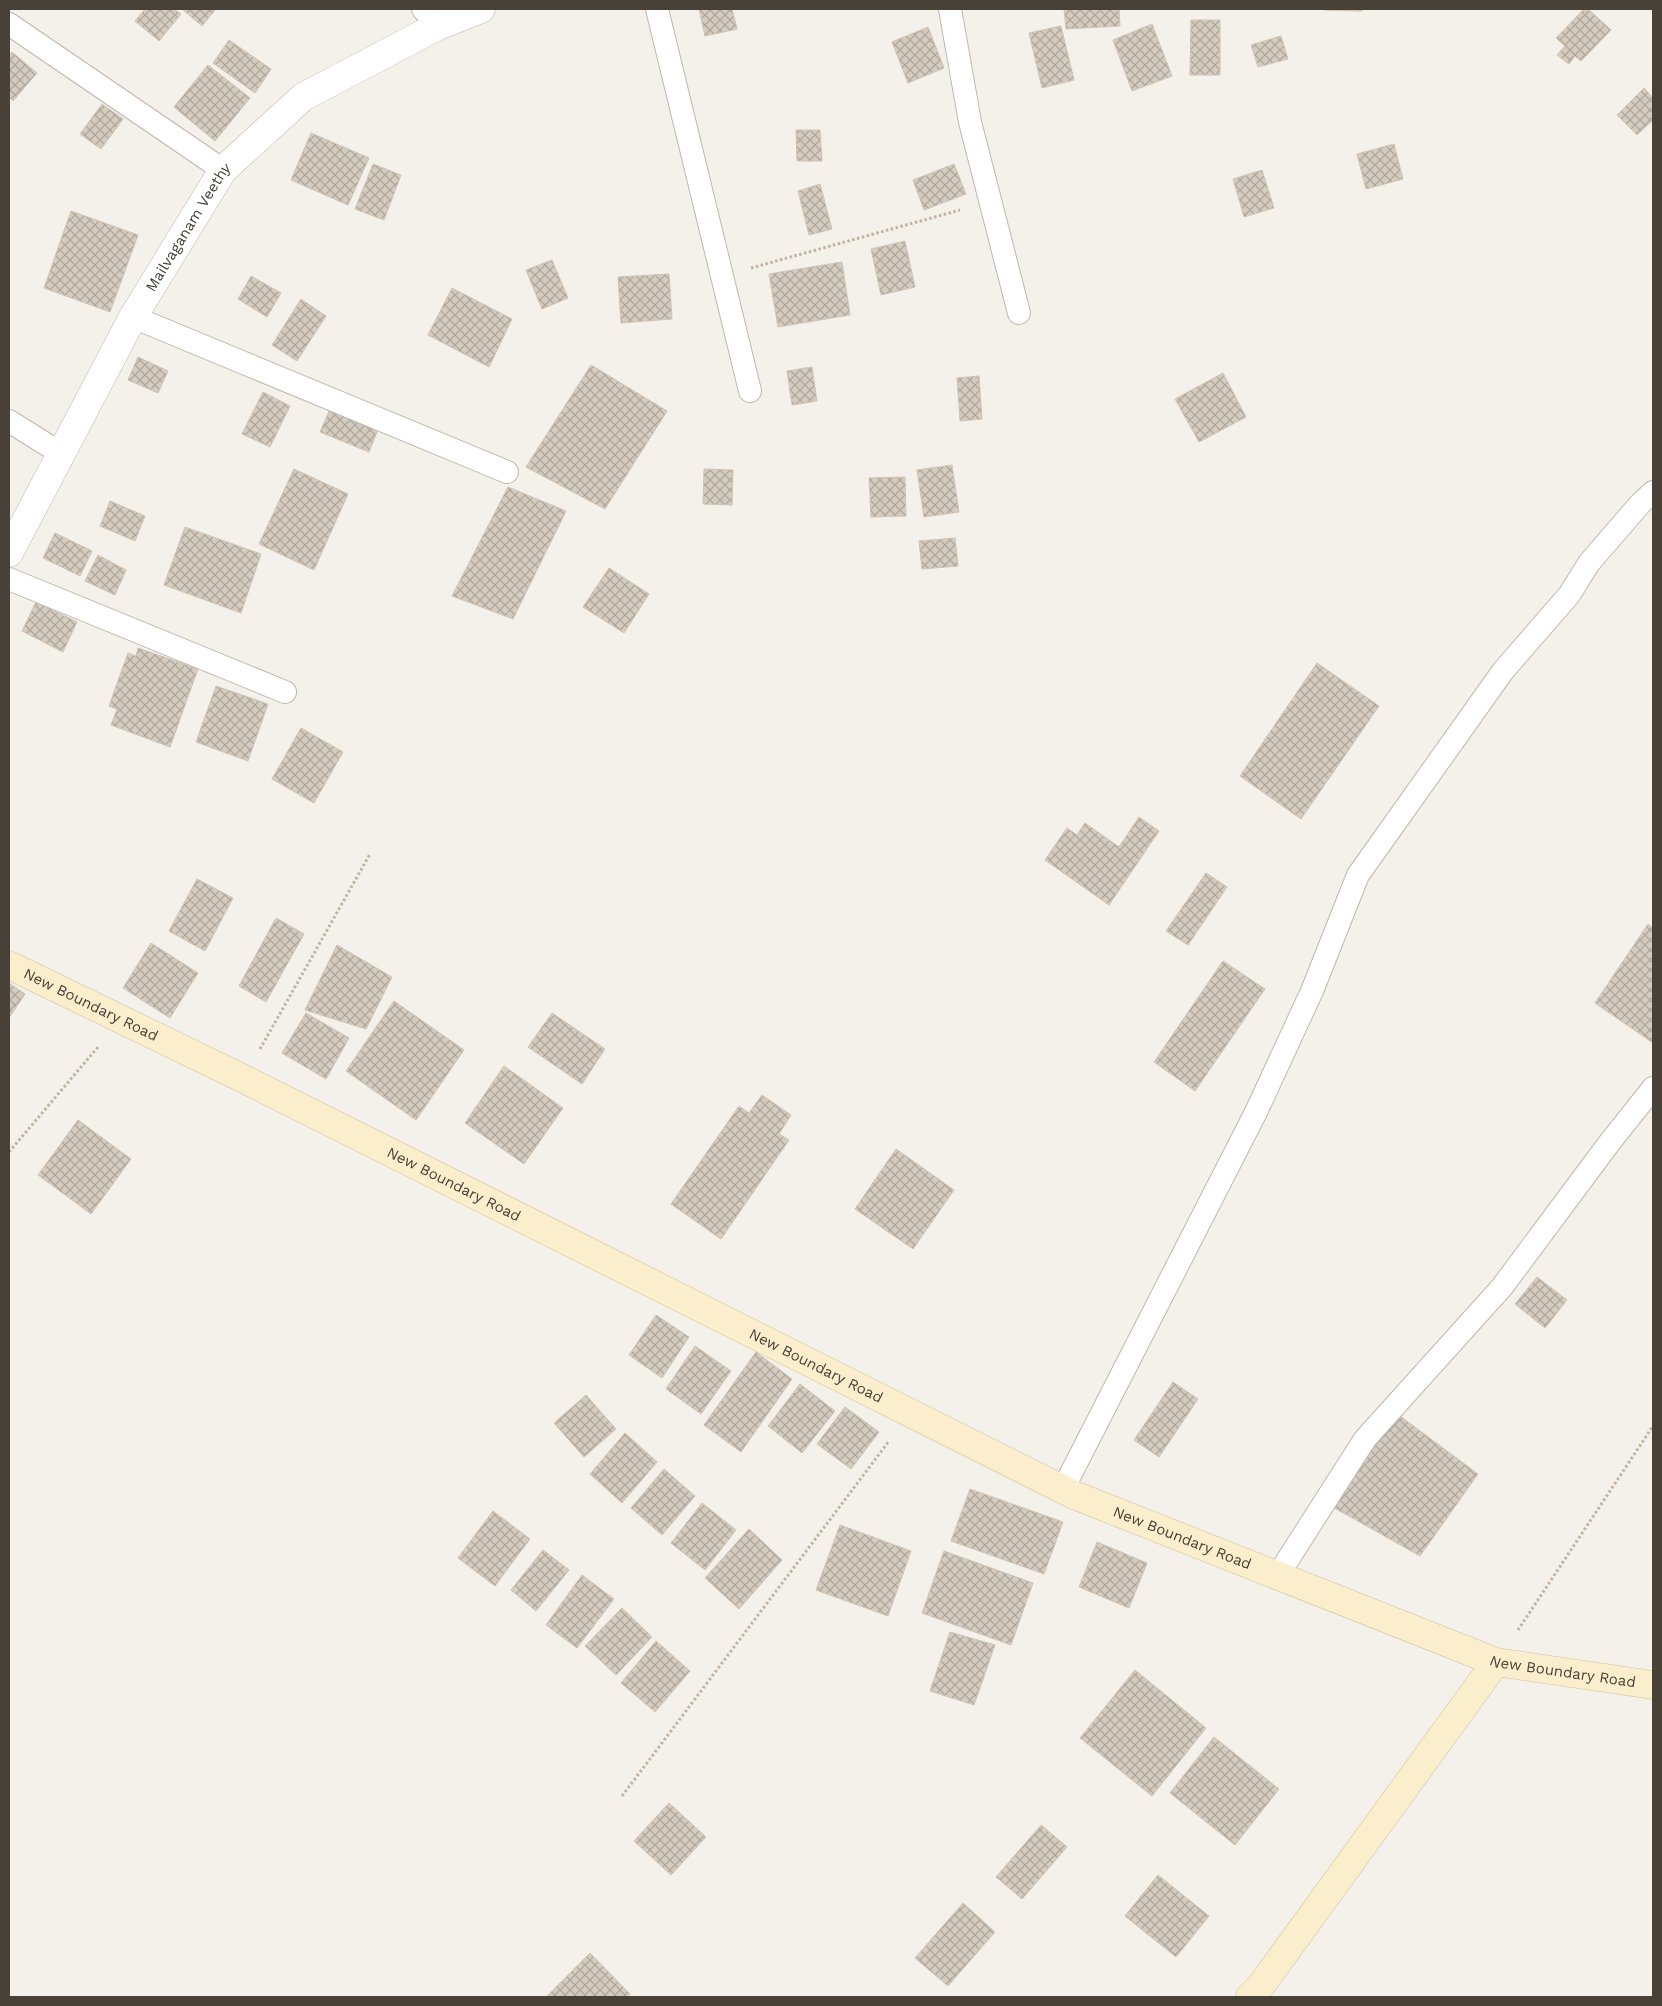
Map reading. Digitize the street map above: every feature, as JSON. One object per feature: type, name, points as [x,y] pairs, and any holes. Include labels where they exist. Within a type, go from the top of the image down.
[{"type":"main road","name":"New Boundary Road","points":[[9,965],[244,1079],[1063,1489],[1496,1662],[1653,1685]]},
{"type":"main road","points":[[1250,1997],[1260,1987],[1496,1662]]},
{"type":"street","name":"Mailvaganam Veethy","points":[[9,553],[133,316],[223,170],[303,97],[430,17],[481,9]]},
{"type":"lane","points":[[657,9],[750,391]]},
{"type":"lane","points":[[950,9],[970,122],[1019,313]]},
{"type":"lane","points":[[9,24],[223,170]]},
{"type":"lane","points":[[133,316],[507,472]]},
{"type":"lane","points":[[9,421],[60,454]]},
{"type":"lane","points":[[1063,1489],[1256,1112],[1312,991],[1358,875],[1503,671],[1568,595],[1588,564],[1640,504],[1653,492]]},
{"type":"lane","points":[[9,579],[285,692]]},
{"type":"lane","points":[[1278,1575],[1365,1439],[1502,1287],[1610,1142],[1653,1088]]},
{"type":"path","points":[[722,276],[991,201]]},
{"type":"path","points":[[244,1079],[370,854]]},
{"type":"path","points":[[9,1152],[120,1019]]},
{"type":"path","points":[[622,1796],[910,1413]]},
{"type":"path","points":[[1496,1662],[1653,1426]]},
{"type":"building","points":[[145,9],[174,9],[181,14],[159,41],[135,21]]},
{"type":"building","points":[[182,9],[216,9],[202,26]]},
{"type":"building","points":[[699,9],[732,9],[737,29],[705,36]]},
{"type":"building","points":[[1064,9],[1119,9],[1120,26],[1066,29]]},
{"type":"building","points":[[1362,9],[1362,11],[1324,10]]},
{"type":"building","points":[[1584,9],[1588,9],[1611,30],[1581,61],[1575,56],[1569,64],[1557,55],[1565,46],[1556,38]]},
{"type":"building","points":[[1191,20],[1220,20],[1220,75],[1190,75]]},
{"type":"building","points":[[1152,24],[1172,76],[1132,91],[1113,40]]},
{"type":"building","points":[[1061,26],[1074,80],[1042,88],[1029,33]]},
{"type":"building","points":[[928,27],[944,68],[908,83],[892,42]]},
{"type":"building","points":[[1281,36],[1288,59],[1258,67],[1251,45]]},
{"type":"building","points":[[229,40],[271,69],[255,93],[213,63]]},
{"type":"building","points":[[12,52],[37,73],[13,101],[9,97],[9,56]]},
{"type":"building","points":[[208,65],[250,98],[215,141],[174,107]]},
{"type":"building","points":[[1644,88],[1653,98],[1653,120],[1637,135],[1617,115]]},
{"type":"building","points":[[102,104],[123,119],[101,149],[80,134]]},
{"type":"building","points":[[796,130],[820,130],[822,161],[797,161]]},
{"type":"building","points":[[311,133],[369,158],[348,205],[291,180]]},
{"type":"building","points":[[1394,144],[1403,179],[1366,189],[1357,154]]},
{"type":"building","points":[[373,164],[401,175],[384,220],[355,209]]},
{"type":"building","points":[[954,164],[966,194],[924,210],[913,180]]},
{"type":"building","points":[[1262,170],[1274,208],[1244,217],[1233,179]]},
{"type":"building","points":[[820,184],[832,229],[809,235],[798,191]]},
{"type":"building","points":[[71,211],[138,235],[110,312],[44,288]]},
{"type":"building","points":[[905,241],[915,287],[881,295],[871,249]]},
{"type":"building","points":[[552,260],[568,298],[542,309],[526,270]]},
{"type":"building","points":[[842,262],[850,315],[778,327],[769,274]]},
{"type":"building","points":[[669,274],[672,319],[621,323],[618,277]]},
{"type":"building","points":[[251,276],[281,293],[267,317],[238,299]]},
{"type":"building","points":[[452,288],[512,319],[489,367],[428,335]]},
{"type":"building","points":[[301,299],[326,316],[297,361],[272,345]]},
{"type":"building","points":[[138,357],[168,371],[158,393],[128,380]]},
{"type":"building","points":[[591,365],[667,411],[605,509],[526,467]]},
{"type":"building","points":[[812,367],[817,401],[792,405],[787,371]]},
{"type":"building","points":[[1223,373],[1246,417],[1199,442],[1175,399]]},
{"type":"building","points":[[979,376],[982,419],[960,421],[957,378]]},
{"type":"building","points":[[263,392],[290,406],[270,447],[242,434]]},
{"type":"building","points":[[333,402],[381,422],[369,452],[320,432]]},
{"type":"building","points":[[952,465],[959,512],[924,517],[917,470]]},
{"type":"building","points":[[294,469],[348,494],[314,570],[259,544]]},
{"type":"building","points":[[704,469],[733,470],[732,505],[703,504]]},
{"type":"building","points":[[905,477],[906,516],[871,517],[869,478]]},
{"type":"building","points":[[508,487],[566,511],[513,619],[452,596]]},
{"type":"building","points":[[110,501],[145,516],[135,541],[100,526]]},
{"type":"building","points":[[185,527],[261,554],[241,613],[164,585]]},
{"type":"building","points":[[55,533],[92,551],[80,576],[43,558]]},
{"type":"building","points":[[955,538],[958,566],[922,569],[919,541]]},
{"type":"building","points":[[98,555],[126,570],[115,595],[85,581]]},
{"type":"building","points":[[609,568],[649,594],[624,633],[583,607]]},
{"type":"building","points":[[36,602],[77,622],[63,652],[22,631]]},
{"type":"building","points":[[138,648],[198,669],[170,747],[111,725],[117,709],[109,706],[128,653],[136,656]]},
{"type":"building","points":[[1317,663],[1379,706],[1301,819],[1240,776]]},
{"type":"building","points":[[216,686],[268,704],[248,761],[196,742]]},
{"type":"building","points":[[301,728],[343,752],[314,803],[272,779]]},
{"type":"building","points":[[1139,817],[1159,831],[1109,905],[1045,860],[1067,828],[1077,835],[1085,823],[1119,847]]},
{"type":"building","points":[[1206,873],[1227,887],[1188,945],[1166,931]]},
{"type":"building","points":[[197,879],[233,898],[205,951],[169,931]]},
{"type":"building","points":[[276,918],[304,934],[266,1002],[239,986]]},
{"type":"building","points":[[1648,924],[1653,928],[1653,1043],[1595,1003]]},
{"type":"building","points":[[151,943],[198,973],[170,1018],[123,988]]},
{"type":"building","points":[[337,945],[392,977],[366,1029],[305,1010]]},
{"type":"building","points":[[1223,961],[1265,989],[1195,1091],[1154,1062]]},
{"type":"building","points":[[9,983],[25,994],[9,1018]]},
{"type":"building","points":[[394,1001],[464,1050],[416,1120],[346,1071]]},
{"type":"building","points":[[306,1013],[349,1038],[326,1079],[282,1053]]},
{"type":"building","points":[[552,1013],[605,1049],[582,1084],[528,1047]]},
{"type":"building","points":[[504,1066],[563,1108],[524,1164],[465,1123]]},
{"type":"building","points":[[762,1095],[791,1115],[779,1134],[789,1140],[721,1239],[671,1204],[739,1106],[749,1113]]},
{"type":"building","points":[[78,1120],[131,1159],[91,1214],[38,1175]]},
{"type":"building","points":[[896,1149],[954,1190],[913,1249],[855,1209]]},
{"type":"building","points":[[1537,1277],[1567,1300],[1545,1328],[1515,1304]]},
{"type":"building","points":[[656,1315],[689,1337],[662,1378],[629,1355]]},
{"type":"building","points":[[695,1346],[731,1371],[701,1414],[666,1389]]},
{"type":"building","points":[[756,1352],[792,1379],[741,1452],[704,1425]]},
{"type":"building","points":[[1173,1382],[1198,1399],[1159,1457],[1134,1440]]},
{"type":"building","points":[[800,1384],[835,1411],[802,1453],[768,1426]]},
{"type":"building","points":[[586,1395],[616,1429],[584,1457],[554,1423]]},
{"type":"building","points":[[845,1407],[879,1432],[851,1469],[817,1444]]},
{"type":"building","points":[[1396,1413],[1478,1474],[1420,1556],[1331,1506]]},
{"type":"building","points":[[625,1433],[657,1462],[622,1503],[590,1474]]},
{"type":"building","points":[[664,1469],[695,1496],[662,1535],[631,1508]]},
{"type":"building","points":[[970,1489],[1063,1522],[1044,1574],[951,1541]]},
{"type":"building","points":[[702,1503],[736,1530],[705,1570],[671,1543]]},
{"type":"building","points":[[493,1511],[530,1539],[495,1586],[458,1558]]},
{"type":"building","points":[[840,1525],[911,1551],[888,1616],[816,1590]]},
{"type":"building","points":[[749,1529],[782,1560],[739,1609],[705,1578]]},
{"type":"building","points":[[1097,1542],[1147,1563],[1129,1608],[1079,1587]]},
{"type":"building","points":[[543,1550],[569,1570],[536,1611],[511,1590]]},
{"type":"building","points":[[944,1551],[1033,1583],[1011,1645],[922,1613]]},
{"type":"building","points":[[582,1575],[614,1599],[577,1648],[546,1625]]},
{"type":"building","points":[[622,1608],[652,1637],[616,1675],[585,1646]]},
{"type":"building","points":[[950,1632],[995,1645],[974,1705],[930,1691]]},
{"type":"building","points":[[656,1641],[690,1671],[655,1712],[621,1683]]},
{"type":"building","points":[[1135,1670],[1206,1728],[1152,1796],[1080,1738]]},
{"type":"building","points":[[1214,1737],[1279,1789],[1235,1845],[1170,1793]]},
{"type":"building","points":[[669,1803],[706,1837],[671,1875],[634,1841]]},
{"type":"building","points":[[1041,1825],[1067,1847],[1022,1899],[996,1877]]},
{"type":"building","points":[[1158,1875],[1209,1916],[1176,1957],[1125,1916]]},
{"type":"building","points":[[963,1903],[995,1932],[948,1986],[915,1958]]},
{"type":"building","points":[[590,1953],[630,1994],[626,1997],[546,1997]]}]
